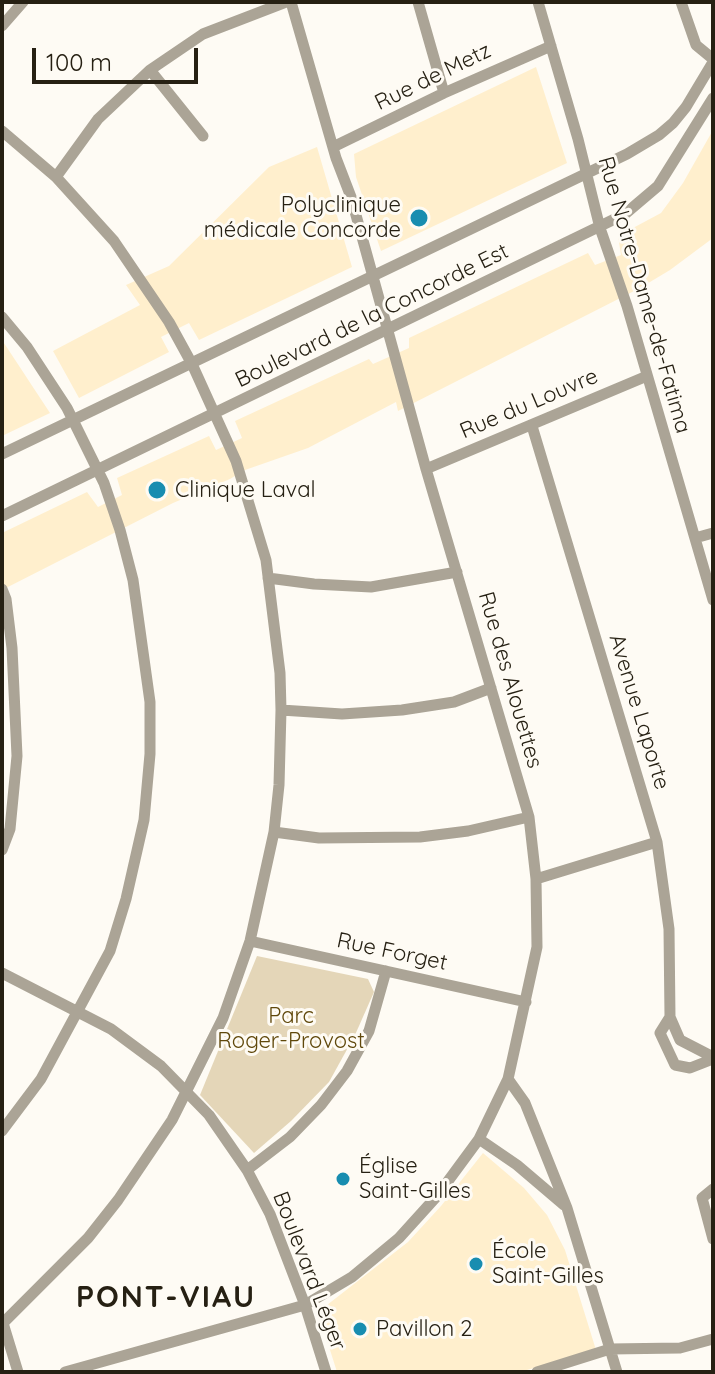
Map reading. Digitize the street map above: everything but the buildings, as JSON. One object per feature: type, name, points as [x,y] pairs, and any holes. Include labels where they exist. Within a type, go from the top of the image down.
[{"type":"street","points":[[2,26],[23,2]]},
{"type":"street","points":[[56,177],[98,119],[150,70],[203,34],[289,2]]},
{"type":"street","name":"Rue des Alouettes","points":[[65,1372],[305,1305],[352,1277],[399,1238],[437,1196],[479,1139],[508,1079],[537,947],[536,879],[529,817],[426,469],[351,197],[289,2]]},
{"type":"street","points":[[418,2],[444,93]]},
{"type":"street","name":"Rue Notre-Dame-de-Fatima","points":[[538,2],[600,228],[627,306],[713,600]]},
{"type":"street","points":[[681,2],[694,42],[713,61]]},
{"type":"street","name":"Rue de Metz","points":[[333,147],[551,46]]},
{"type":"street","name":"Boulevard de la Concorde Est","points":[[2,454],[635,149],[666,129],[686,107],[713,61]]},
{"type":"street","points":[[150,70],[203,136]]},
{"type":"street","name":"Boulevard de la Concorde Est","points":[[2,516],[600,228],[634,208],[658,186],[713,98]]},
{"type":"street","points":[[2,131],[56,177],[114,241],[169,322],[192,364],[240,471],[266,560],[280,673],[281,710],[274,832],[250,941],[223,1018],[172,1120],[118,1200],[88,1238],[2,1324],[18,1372]]},
{"type":"street","points":[[2,317],[50,380],[98,469],[116,517],[133,580],[150,702],[150,754],[144,820],[126,899],[110,951],[41,1079],[2,1131]]},
{"type":"street","name":"Rue du Louvre","points":[[426,469],[647,376]]},
{"type":"street","name":"Avenue Laporte","points":[[532,426],[657,842],[669,929],[670,1017],[680,1040],[713,1058]]},
{"type":"street","points":[[695,538],[713,533]]},
{"type":"street","points":[[268,578],[371,587],[457,572]]},
{"type":"street","points":[[2,589],[12,648],[17,756],[10,829],[2,850]]},
{"type":"street","points":[[281,710],[342,714],[402,710],[454,702],[491,688]]},
{"type":"street","points":[[274,832],[319,838],[420,837],[468,831],[529,817]]},
{"type":"street","points":[[536,879],[657,842]]},
{"type":"street","name":"Rue Forget","points":[[250,941],[526,1002]]},
{"type":"street","points":[[247,1170],[290,1137],[321,1105],[347,1071],[369,1031],[386,971]]},
{"type":"street","name":"Boulevard Léger","points":[[2,973],[111,1029],[161,1066],[209,1115],[247,1170],[270,1214],[305,1305],[326,1372]]},
{"type":"street","name":"Avenue Laporte","points":[[670,1017],[660,1033],[675,1065],[690,1068],[713,1058]]},
{"type":"street","points":[[508,1079],[525,1103],[567,1208],[617,1372]]},
{"type":"street","points":[[479,1139],[517,1165],[567,1208]]},
{"type":"street","points":[[713,1189],[702,1198],[713,1239]]},
{"type":"street","points":[[537,1372],[610,1349],[680,1348],[713,1339]]},
{"type":"shaded area","points":[[536,67],[567,163],[381,251],[356,177],[354,154]]},
{"type":"shaded area","points":[[713,130],[713,238],[670,270],[398,411],[396,402],[308,448],[245,470],[2,590],[2,533],[87,492],[98,507],[122,495],[117,478],[209,436],[216,450],[242,438],[235,421],[369,359],[373,364],[409,348],[409,338],[588,253],[595,265],[621,255],[618,236],[661,213],[683,183]]},
{"type":"shaded area","points":[[317,147],[352,267],[199,340],[189,323],[161,337],[169,352],[79,398],[53,351],[140,305],[126,285],[169,266],[269,167]]},
{"type":"shaded area","points":[[2,340],[50,413],[2,436]]},
{"type":"shaded area","name":"École Saint-Gilles","points":[[483,1153],[524,1188],[547,1215],[565,1250],[596,1350],[520,1372],[337,1372],[318,1312],[408,1242]]},
{"type":"green space","name":"Parc Roger-Provost","points":[[257,956],[368,979],[374,992],[329,1082],[254,1153],[200,1095]]},
{"type":"place","name":"Polyclinique médicale Concorde","points":[[419,218]]},
{"type":"place","name":"Clinique Laval","points":[[157,490]]},
{"type":"place","name":"Église Saint-Gilles","points":[[343,1179]]},
{"type":"place","name":"École Saint-Gilles","points":[[476,1264]]},
{"type":"place","name":"Pavillon 2","points":[[360,1329]]},
{"type":"district","name":"PONT-VIAU","points":[[166,1298]]}]
